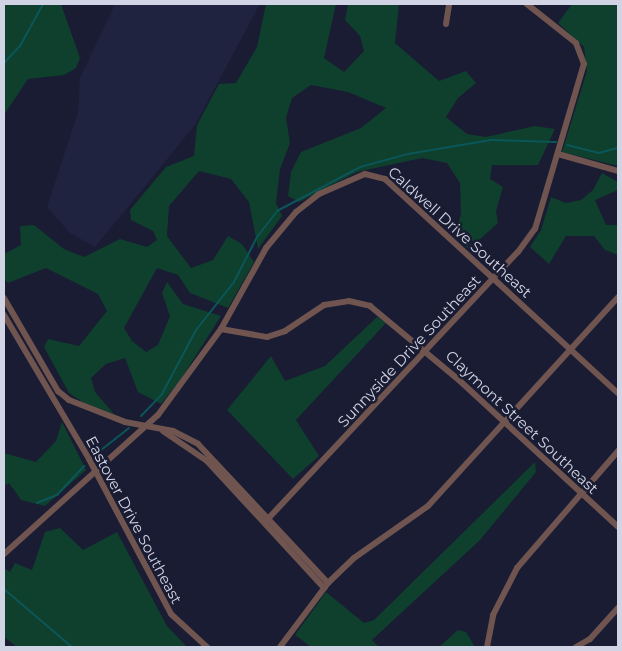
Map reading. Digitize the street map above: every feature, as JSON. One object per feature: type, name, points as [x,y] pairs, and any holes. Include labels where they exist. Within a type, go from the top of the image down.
[{"type":"street","points":[[446,24],[449,4]]},
{"type":"street","name":"Sunnyside Drive Southeast","points":[[267,520],[493,278],[534,228],[583,75],[582,55],[570,37],[527,4]]},
{"type":"street","points":[[558,154],[618,171]]},
{"type":"street","name":"Caldwell Drive Southeast","points":[[4,554],[146,427],[172,398],[221,329],[266,248],[285,224],[319,194],[365,174],[385,179],[618,393]]},
{"type":"street","points":[[280,647],[326,586],[354,558],[428,506],[618,297]]},
{"type":"street","points":[[4,298],[58,391],[69,400],[162,431],[199,454],[267,520],[326,586]]},
{"type":"street","name":"Claymont Street Southeast","points":[[221,329],[267,337],[285,332],[324,305],[349,301],[383,313],[426,350],[618,527]]},
{"type":"street","name":"Eastover Drive Southeast","points":[[4,314],[95,471],[171,614],[207,647]]},
{"type":"street","points":[[487,647],[493,615],[517,568],[580,492],[618,451]]},
{"type":"street","points":[[576,647],[590,640],[618,608]]},
{"type":"shaded area","points":[[115,4],[260,4],[195,125],[95,247],[70,233],[47,207],[78,112],[80,78]]},
{"type":"green space","points":[[4,4],[61,4],[80,58],[76,68],[64,75],[28,79],[4,115]]},
{"type":"green space","points":[[266,4],[336,4],[324,58],[344,72],[364,51],[360,36],[345,20],[348,4],[399,4],[395,43],[439,81],[466,71],[476,83],[458,98],[446,117],[467,134],[486,137],[535,126],[555,129],[538,165],[492,165],[490,179],[503,187],[496,211],[498,223],[469,249],[455,236],[461,213],[460,183],[447,163],[422,158],[357,172],[299,202],[288,196],[291,172],[301,152],[361,128],[386,108],[348,92],[311,85],[292,98],[286,118],[290,143],[280,169],[276,203],[282,216],[258,249],[249,202],[231,179],[199,171],[169,206],[167,236],[191,268],[213,260],[228,236],[242,244],[254,262],[228,308],[190,293],[178,275],[157,268],[124,328],[132,341],[146,352],[158,345],[170,316],[162,293],[167,282],[183,304],[221,316],[181,379],[161,404],[138,392],[125,358],[106,364],[91,378],[95,392],[114,414],[84,403],[69,393],[44,347],[48,339],[79,346],[107,311],[98,294],[46,268],[8,283],[4,279],[4,254],[21,245],[20,226],[34,225],[64,249],[84,257],[120,239],[147,247],[157,240],[153,231],[131,220],[130,210],[166,167],[194,156],[197,125],[219,84],[236,83],[257,47]]},
{"type":"green space","points":[[572,4],[618,4],[618,166],[562,152],[587,71],[584,47],[558,23]]},
{"type":"green space","points":[[602,173],[618,182],[618,190],[595,200],[606,225],[618,225],[618,255],[605,250],[594,236],[566,236],[549,264],[530,247],[541,230],[551,197],[566,203],[581,200],[593,190]]},
{"type":"green space","points":[[377,317],[386,323],[296,420],[319,456],[293,479],[227,410],[271,356],[285,381],[325,366]]},
{"type":"green space","points":[[62,422],[86,470],[45,506],[21,500],[9,483],[4,486],[4,453],[36,462],[56,441]]},
{"type":"green space","points":[[535,462],[536,472],[480,540],[372,640],[379,647],[311,647],[295,635],[326,592],[364,623],[374,620]]},
{"type":"green space","points":[[60,528],[83,550],[117,532],[167,626],[187,647],[17,647],[4,637],[4,568],[10,572],[15,563],[32,570],[45,532]]},
{"type":"green space","points":[[458,630],[466,632],[475,647],[439,647]]},
{"type":"waterway","points":[[4,63],[20,46],[43,4]]},
{"type":"waterway","points":[[141,416],[162,394],[196,330],[234,282],[257,237],[277,211],[360,167],[408,154],[491,140],[556,142]]},
{"type":"waterway","points":[[567,145],[599,153],[618,148]]},
{"type":"waterway","points":[[96,454],[129,428]]},
{"type":"waterway","points":[[37,503],[57,495],[84,466]]},
{"type":"waterway","points":[[4,589],[72,647]]}]
